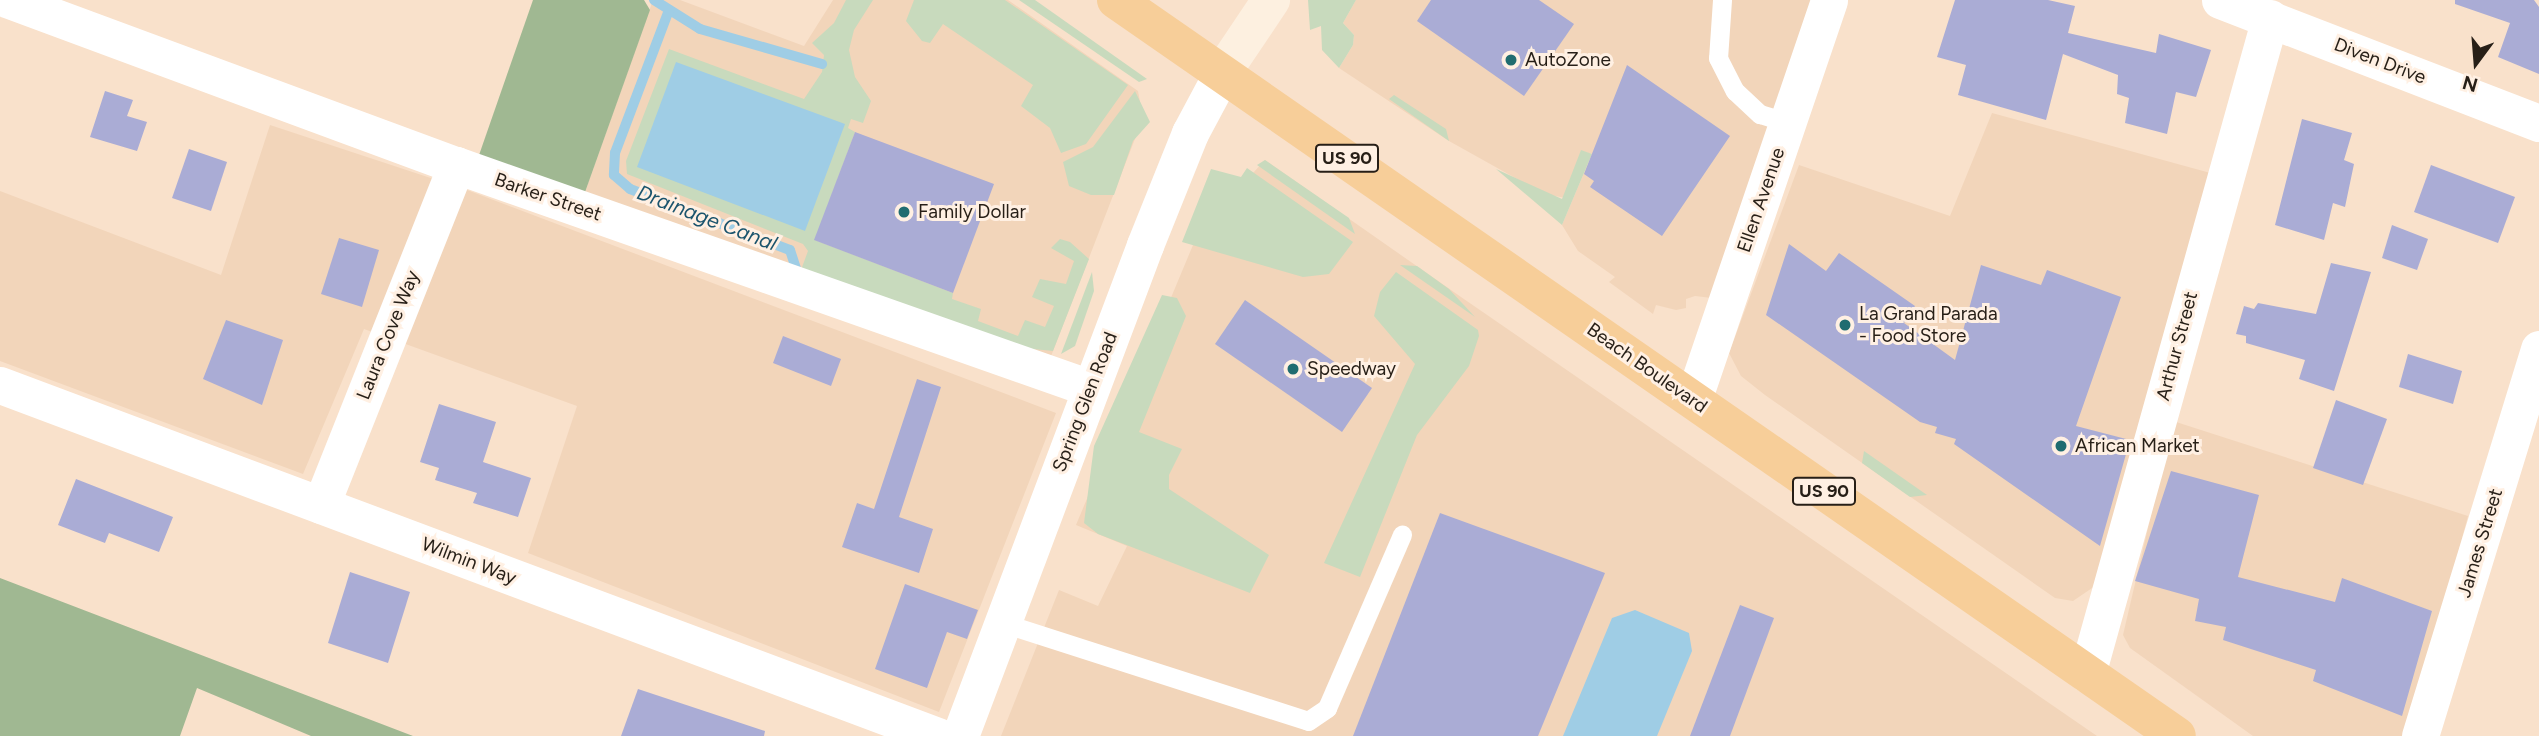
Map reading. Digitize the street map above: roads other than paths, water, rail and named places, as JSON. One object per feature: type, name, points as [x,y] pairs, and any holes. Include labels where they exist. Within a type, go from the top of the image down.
[{"type":"highway","name":"Beach Boulevard","points":[[1116,0],[2177,736]]},
{"type":"main road","name":"Spring Glen Road","points":[[1222,73],[1238,0]]},
{"type":"main road","name":"Spring Glen Road","points":[[1222,73],[1271,0]]},
{"type":"street","name":"Barker Street","points":[[9,0],[456,165],[1090,388]]},
{"type":"street","name":"Ellen Avenue","points":[[1693,400],[1829,0]]},
{"type":"street","name":"Diven Drive","points":[[2220,0],[2539,123]]},
{"type":"street","name":"Arthur Street","points":[[2087,674],[2270,18]]},
{"type":"street","name":"Spring Glen Road","points":[[960,736],[1090,388],[1190,133],[1222,73]]},
{"type":"street","name":"Laura Cove Way","points":[[321,505],[456,165]]},
{"type":"street","name":"James Street","points":[[2420,736],[2539,349]]},
{"type":"street","name":"Wilmin Way","points":[[0,385],[938,736]]},
{"type":"lane","points":[[1722,0],[1718,58],[1744,99],[1760,114],[1787,122]]},
{"type":"lane","points":[[1003,623],[1308,721],[1327,708],[1402,535]]},
{"type":"water","points":[[676,62],[845,124],[805,231],[637,167]]},
{"type":"water","points":[[1635,610],[1689,633],[1692,651],[1657,736],[1563,736],[1612,618]]},
{"type":"waterway","points":[[654,0],[700,29],[822,64]]},
{"type":"waterway","name":"Drainage Canal","points":[[669,10],[615,153],[614,175],[630,189],[790,250],[796,269]]},
{"type":"place","name":"AutoZone","points":[[1511,60]]},
{"type":"place","name":"Family Dollar","points":[[904,212]]},
{"type":"place","name":"La Grand Parada - Food Store","points":[[1845,325]]},
{"type":"place","name":"Speedway","points":[[1293,369]]},
{"type":"place","name":"African Market","points":[[2061,446]]}]
